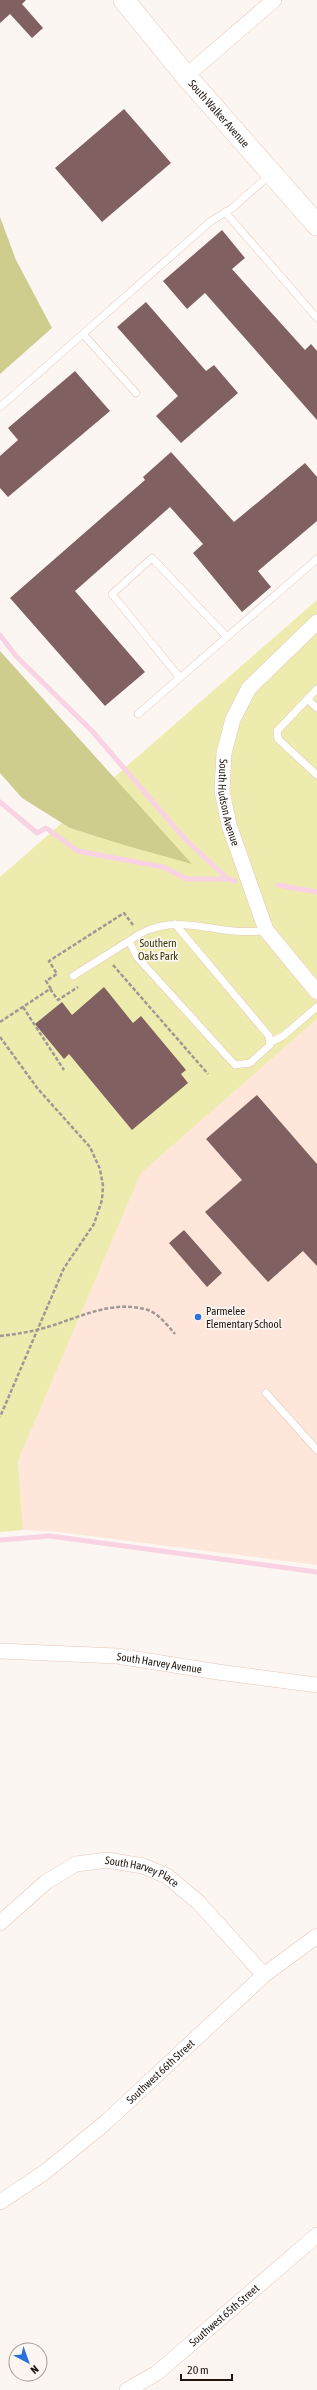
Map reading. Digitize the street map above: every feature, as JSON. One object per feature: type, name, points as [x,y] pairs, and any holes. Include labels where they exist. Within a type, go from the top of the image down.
[{"type":"main road","name":"South Walker Avenue","points":[[124,0],[186,76],[317,225]]},
{"type":"street","points":[[186,76],[274,0]]},
{"type":"street","name":"South Hudson Avenue","points":[[316,626],[273,663],[250,688],[233,719],[224,753],[222,791],[229,825],[266,930],[317,992]]},
{"type":"street","name":"South Harvey Avenue","points":[[0,1651],[18,1650],[117,1656],[317,1685]]},
{"type":"street","name":"South Harvey Place","points":[[0,1923],[46,1882],[76,1864],[107,1860],[143,1866],[167,1876],[198,1902],[264,1975]]},
{"type":"street","name":"Southwest 66th Street","points":[[0,2202],[45,2172],[105,2123],[264,1975],[317,1936]]},
{"type":"street","name":"Southwest 65th Street","points":[[127,2390],[156,2373],[317,2235]]},
{"type":"lane","points":[[0,407],[211,220],[225,212],[272,173]]},
{"type":"lane","points":[[225,212],[317,318]]},
{"type":"lane","points":[[83,334],[136,393]]},
{"type":"lane","points":[[180,678],[112,594],[152,558],[227,637]]},
{"type":"lane","points":[[138,714],[317,559]]},
{"type":"lane","points":[[317,689],[277,731],[278,739],[317,775]]},
{"type":"lane","points":[[307,699],[317,708]]},
{"type":"lane","points":[[73,976],[129,941],[161,924],[175,924],[250,932],[266,930]]},
{"type":"lane","points":[[175,924],[264,1030],[271,1042]]},
{"type":"lane","points":[[129,941],[137,957],[235,1065],[250,1063],[271,1042],[283,1036],[317,1007]]},
{"type":"lane","points":[[266,1394],[317,1450]]},
{"type":"path","points":[[107,969],[113,965],[208,1074]]},
{"type":"path","points":[[0,1022],[50,989],[58,1000],[82,985]]},
{"type":"path","points":[[23,1007],[64,1070]]},
{"type":"path","points":[[0,1037],[38,1088],[90,1147],[100,1169],[103,1186],[101,1206],[94,1224],[64,1268],[0,1417]]},
{"type":"path","points":[[0,1336],[37,1330],[87,1312],[120,1308],[148,1310],[159,1317],[175,1334]]},
{"type":"shaded area","points":[[0,217],[16,260],[52,328],[0,374]]},
{"type":"shaded area","points":[[0,651],[192,864],[70,828],[22,798],[0,773]]},
{"type":"shaded area","name":"Parmelee Elementary School","points":[[317,1019],[317,1565],[51,1531],[23,1530],[18,1461],[141,1173]]},
{"type":"green space","name":"Southern Oaks Park","points":[[317,600],[317,1019],[141,1173],[18,1461],[23,1530],[0,1532],[0,877]]},
{"type":"building","points":[[0,0],[26,0],[22,4],[43,28],[32,38],[10,14],[0,23]]},
{"type":"building","points":[[124,109],[171,163],[102,222],[55,168]]},
{"type":"building","points":[[222,230],[245,258],[232,269],[305,350],[311,344],[317,351],[317,420],[205,293],[187,309],[163,281]]},
{"type":"building","points":[[146,302],[206,371],[214,365],[238,393],[181,443],[156,416],[178,396],[117,327]]},
{"type":"building","points":[[75,371],[110,411],[8,497],[0,488],[0,456],[18,440],[8,428]]},
{"type":"building","points":[[171,452],[234,522],[305,463],[317,477],[317,521],[258,571],[271,587],[242,612],[193,553],[203,544],[170,507],[75,591],[145,672],[105,706],[10,598],[145,480],[143,477]]},
{"type":"building","points":[[104,987],[133,1023],[141,1016],[186,1070],[181,1074],[188,1083],[132,1130],[69,1054],[64,1059],[35,1024],[62,1002],[72,1015]]},
{"type":"building","points":[[257,1095],[317,1164],[317,1266],[303,1251],[268,1282],[205,1212],[242,1180],[206,1139]]},
{"type":"building","points":[[184,1230],[222,1273],[207,1287],[169,1243]]},
{"type":"waterway","points":[[0,635],[16,656],[92,731],[185,839],[228,879]]},
{"type":"waterway","points":[[0,802],[37,833],[46,828],[78,851],[163,867],[187,879],[228,879],[235,881]]},
{"type":"waterway","points":[[278,885],[317,892]]},
{"type":"waterway","points":[[0,1540],[50,1536],[317,1572]]},
{"type":"place","name":"Parmelee Elementary School","points":[[198,1317]]}]
